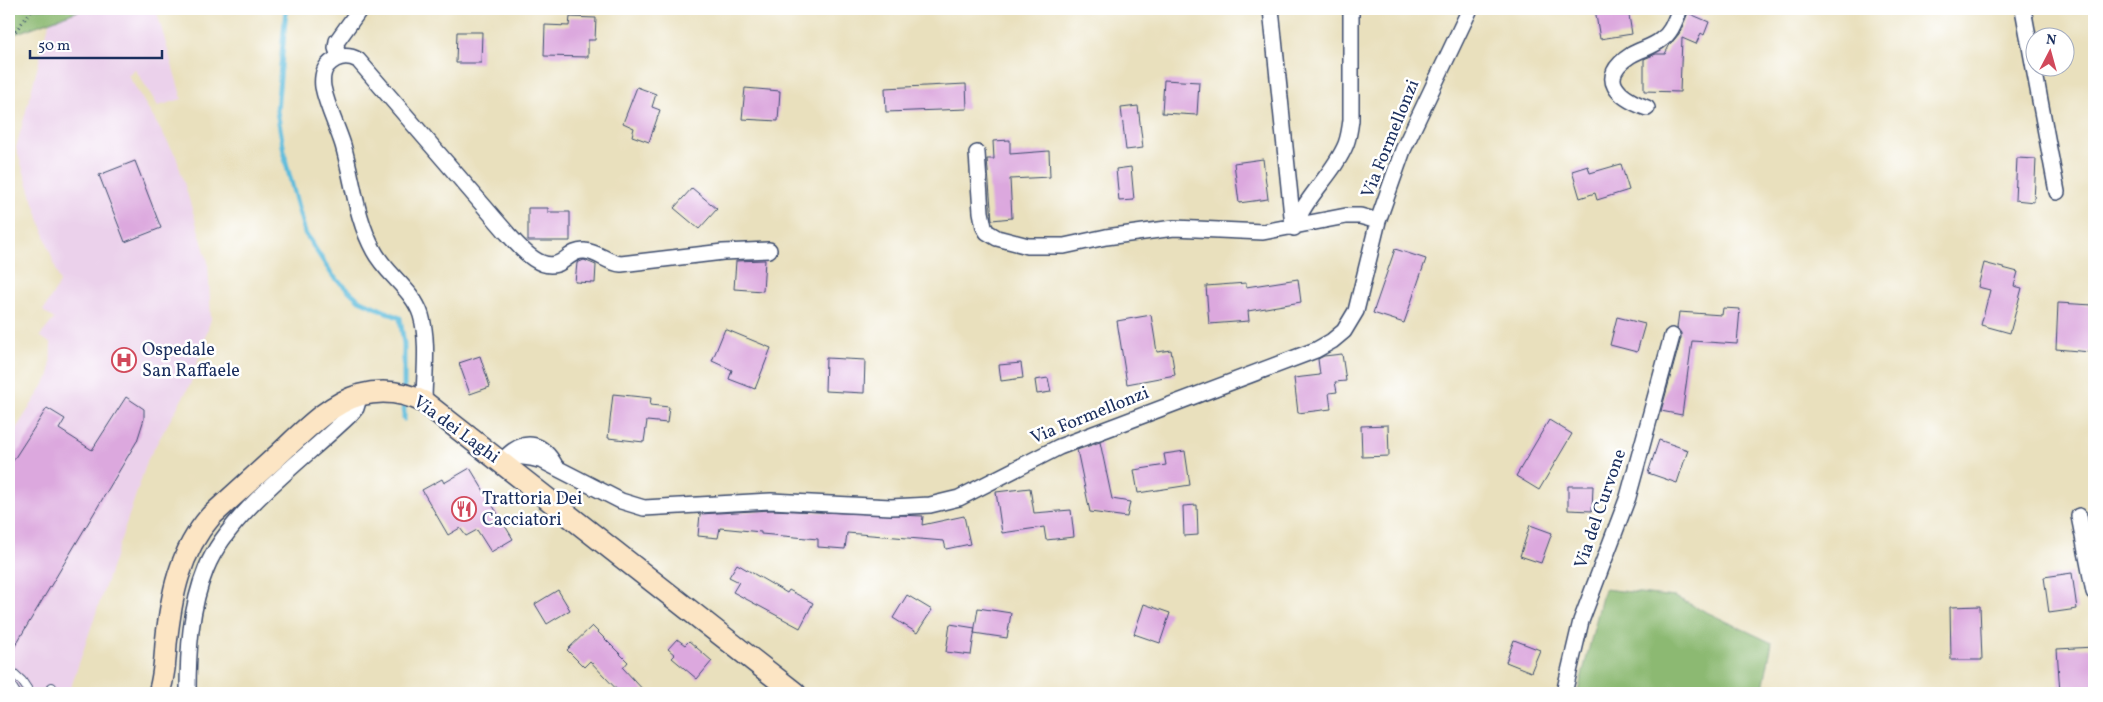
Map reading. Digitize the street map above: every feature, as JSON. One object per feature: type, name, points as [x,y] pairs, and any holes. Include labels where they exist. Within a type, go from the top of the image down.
[{"type":"main road","name":"Via dei Laghi","points":[[159,693],[163,679],[168,630],[177,579],[186,553],[198,531],[211,516],[307,428],[332,409],[360,395],[396,392],[424,402],[505,459],[795,693]]},
{"type":"street","points":[[339,57],[336,48],[337,41],[360,9]]},
{"type":"street","points":[[1271,9],[1294,228]]},
{"type":"street","points":[[1294,228],[1302,209],[1343,150],[1348,137],[1351,120],[1351,9]]},
{"type":"street","name":"Via Formellonzi","points":[[505,459],[536,459],[621,501],[648,508],[771,501],[891,507],[930,505],[954,500],[970,494],[1059,447],[1325,345],[1344,331],[1356,311],[1378,221],[1402,150],[1470,9]]},
{"type":"street","points":[[1647,108],[1620,94],[1614,85],[1614,77],[1625,60],[1664,38],[1673,26],[1680,9]]},
{"type":"street","points":[[2023,9],[2057,192]]},
{"type":"street","points":[[424,402],[424,343],[420,313],[413,299],[381,263],[369,242],[343,145],[323,89],[325,69],[339,57],[348,56],[358,60],[507,233],[527,253],[544,264],[556,265],[573,254],[582,251],[594,253],[612,263],[621,264],[723,252],[769,250]]},
{"type":"street","points":[[977,153],[981,212],[984,227],[992,235],[1011,242],[1050,247],[1174,228],[1254,232],[1294,228],[1346,216],[1360,216],[1378,221]]},
{"type":"street","name":"Via del Curvone","points":[[1564,693],[1581,621],[1628,497],[1672,336]]},
{"type":"street","points":[[188,693],[188,659],[194,612],[202,580],[212,556],[247,510],[351,414],[356,408],[360,395]]},
{"type":"street","points":[[2079,516],[2094,592]]},
{"type":"lane","points":[[9,669],[22,681],[30,693]]},
{"type":"lane","points":[[9,682],[16,693]]},
{"type":"path","points":[[9,39],[33,9]]},
{"type":"shaded area","name":"Ospedale San Raffaele","points":[[53,9],[156,9],[182,99],[158,106],[135,69],[128,75],[176,156],[208,262],[211,319],[190,385],[148,459],[69,693],[9,693],[9,440],[50,375],[51,344],[40,336],[54,319],[43,311],[60,282],[16,148]]},
{"type":"green space","points":[[9,9],[84,9],[9,36]]},
{"type":"green space","points":[[1604,589],[1675,597],[1772,643],[1762,693],[1583,693],[1578,691]]},
{"type":"building","points":[[1595,9],[1628,9],[1632,34],[1600,39]]},
{"type":"building","points":[[1688,13],[1709,22],[1704,35],[1701,33],[1696,44],[1682,38],[1680,92],[1644,91],[1644,59],[1656,54],[1665,54],[1679,34]]},
{"type":"building","points":[[570,17],[596,18],[595,40],[588,40],[588,57],[544,56],[545,25],[569,26]]},
{"type":"building","points":[[457,32],[482,32],[481,63],[456,63]]},
{"type":"building","points":[[1164,80],[1199,82],[1197,115],[1162,113]]},
{"type":"building","points":[[966,84],[967,109],[886,112],[885,88]]},
{"type":"building","points":[[637,87],[656,94],[652,107],[660,110],[649,142],[632,136],[634,128],[623,123]]},
{"type":"building","points":[[745,88],[780,91],[778,121],[742,119]]},
{"type":"building","points":[[1138,106],[1143,148],[1126,150],[1121,108]]},
{"type":"building","points":[[1010,140],[1010,154],[1049,151],[1050,177],[1010,179],[1012,218],[992,220],[987,159],[994,159],[993,141]]},
{"type":"building","points":[[2017,158],[2036,159],[2034,202],[2015,200]]},
{"type":"building","points":[[1263,159],[1268,199],[1239,203],[1234,163]]},
{"type":"building","points":[[135,161],[161,228],[125,242],[99,175]]},
{"type":"building","points":[[1621,164],[1629,190],[1597,200],[1595,193],[1580,198],[1572,171],[1588,166],[1590,173]]},
{"type":"building","points":[[1131,167],[1134,200],[1119,201],[1116,169]]},
{"type":"building","points":[[692,188],[717,209],[699,229],[674,208]]},
{"type":"building","points":[[528,208],[548,208],[548,212],[570,212],[570,241],[528,241]]},
{"type":"building","points":[[1395,249],[1426,259],[1404,323],[1373,313]]},
{"type":"building","points":[[584,260],[596,265],[595,283],[575,282],[577,263]]},
{"type":"building","points":[[765,260],[763,291],[734,289],[736,261]]},
{"type":"building","points":[[1984,263],[2018,272],[2014,286],[2022,288],[2010,333],[1981,325],[1990,290],[1978,287]]},
{"type":"building","points":[[1298,279],[1301,302],[1248,311],[1249,321],[1209,324],[1206,286],[1246,283],[1246,287]]},
{"type":"building","points":[[2058,303],[2093,305],[2090,352],[2056,349]]},
{"type":"building","points":[[1723,308],[1740,309],[1737,344],[1692,341],[1682,415],[1661,411],[1681,338],[1681,333],[1677,328],[1679,312],[1722,315]]},
{"type":"building","points":[[1151,315],[1157,352],[1171,350],[1175,375],[1127,384],[1117,321]]},
{"type":"building","points":[[1617,317],[1645,324],[1637,352],[1610,345]]},
{"type":"building","points":[[725,329],[771,348],[755,389],[729,379],[732,370],[712,361]]},
{"type":"building","points":[[1342,354],[1346,381],[1335,382],[1337,392],[1329,393],[1331,409],[1298,413],[1294,378],[1320,375],[1318,359],[1324,356]]},
{"type":"building","points":[[480,356],[490,387],[470,394],[459,363]]},
{"type":"building","points":[[826,358],[865,360],[864,393],[825,391]]},
{"type":"building","points":[[1021,363],[1023,378],[1001,381],[999,365]]},
{"type":"building","points":[[1048,378],[1051,392],[1037,394],[1035,380]]},
{"type":"building","points":[[613,394],[651,398],[650,405],[669,407],[667,423],[647,421],[644,442],[608,438]]},
{"type":"building","name":"Ospedale San Raffaele","points":[[126,397],[144,409],[144,419],[137,441],[9,656],[9,467],[47,408],[65,419],[59,429],[92,450]]},
{"type":"building","points":[[1549,420],[1572,434],[1539,490],[1516,476]]},
{"type":"building","points":[[1388,425],[1389,456],[1362,457],[1361,426]]},
{"type":"building","points":[[1659,440],[1688,450],[1677,483],[1648,473]]},
{"type":"building","points":[[1100,442],[1112,499],[1130,502],[1127,517],[1090,512],[1077,450]]},
{"type":"building","points":[[1185,451],[1190,485],[1138,493],[1134,470],[1166,465],[1164,454]]},
{"type":"building","name":"Trattoria Dei Cacciatori","points":[[470,468],[513,539],[491,552],[477,530],[466,536],[460,528],[448,535],[422,490],[442,479],[444,483]]},
{"type":"building","points":[[1568,486],[1593,486],[1592,511],[1568,510]]},
{"type":"building","points":[[1030,488],[1034,513],[1071,510],[1074,537],[1046,540],[1044,527],[1002,533],[996,492]]},
{"type":"building","points":[[1197,505],[1198,535],[1184,536],[1183,506]]},
{"type":"building","points":[[771,510],[923,516],[922,525],[964,516],[970,544],[946,549],[944,541],[847,533],[845,549],[818,547],[818,539],[720,528],[718,538],[698,536],[700,514]]},
{"type":"building","points":[[1530,525],[1552,533],[1541,563],[1520,556]]},
{"type":"building","points":[[737,564],[787,593],[789,590],[813,603],[800,628],[733,592],[739,582],[729,577]]},
{"type":"building","points":[[2072,573],[2077,609],[2049,613],[2044,577]]},
{"type":"building","points":[[558,590],[570,610],[547,624],[535,604]]},
{"type":"building","points":[[907,595],[932,610],[917,633],[893,618]]},
{"type":"building","points":[[1144,604],[1170,613],[1160,643],[1134,634]]},
{"type":"building","points":[[1980,606],[1982,660],[1951,660],[1950,607]]},
{"type":"building","points":[[978,608],[1011,613],[1007,638],[974,633]]},
{"type":"building","points":[[950,624],[975,628],[971,655],[946,652]]},
{"type":"building","points":[[592,626],[628,662],[623,668],[646,693],[620,693],[590,661],[584,667],[567,650]]},
{"type":"building","points":[[677,639],[685,645],[689,641],[712,661],[697,679],[672,658],[675,655],[668,649]]},
{"type":"building","points":[[1514,640],[1540,650],[1531,672],[1506,662]]},
{"type":"building","points":[[2094,647],[2094,693],[2060,693],[2057,649]]},
{"type":"waterway","points":[[286,9],[277,111],[286,163],[305,233],[333,276],[359,300],[400,318],[404,344],[404,390]]},
{"type":"waterway","points":[[404,401],[404,419]]},
{"type":"place","name":"Ospedale San Raffaele","points":[[124,360]]},
{"type":"place","name":"Trattoria Dei Cacciatori","points":[[464,509]]}]
